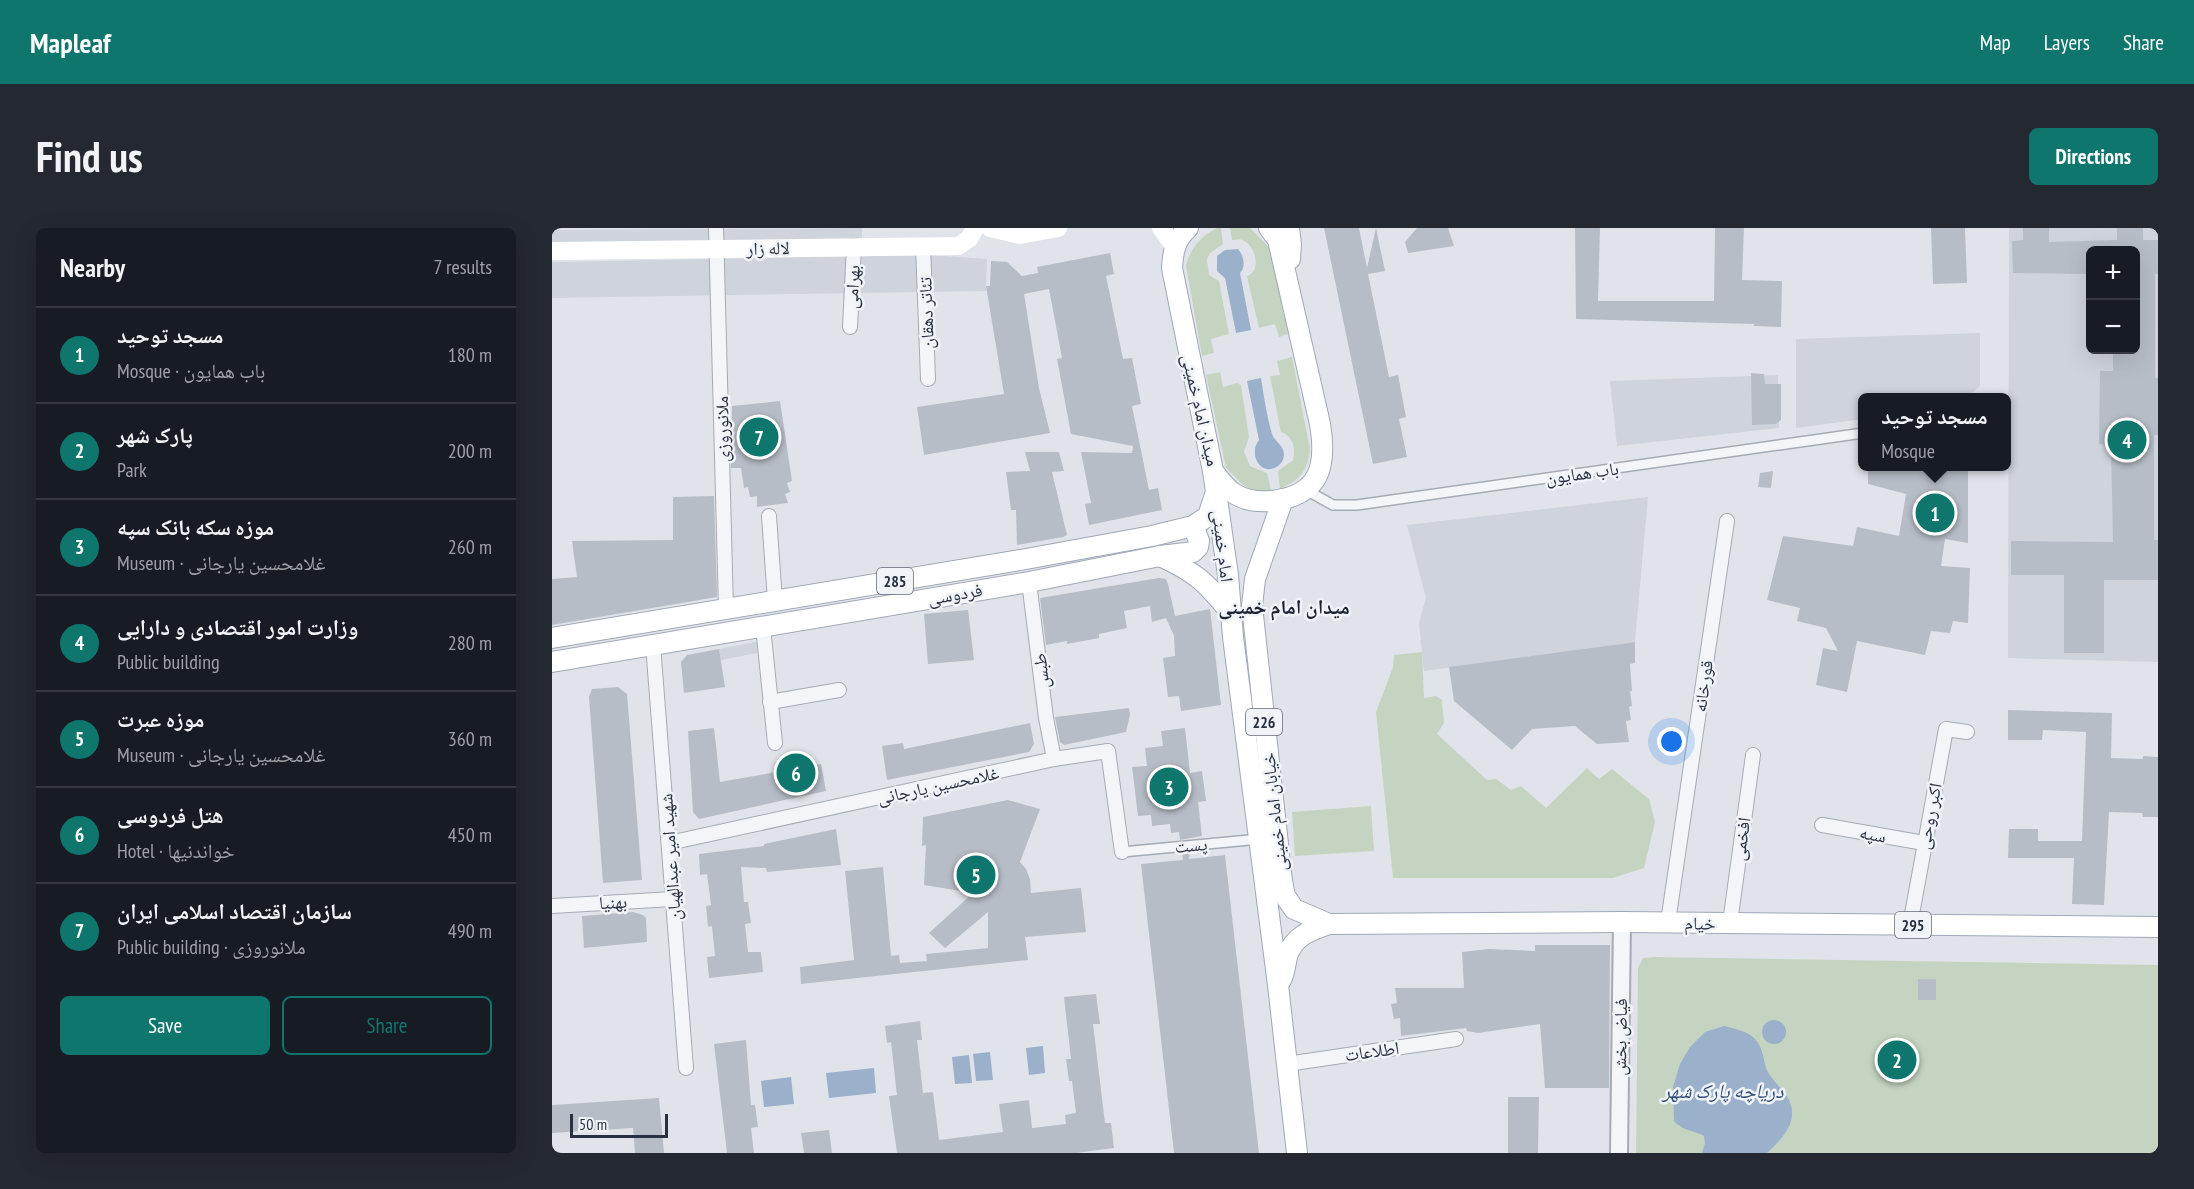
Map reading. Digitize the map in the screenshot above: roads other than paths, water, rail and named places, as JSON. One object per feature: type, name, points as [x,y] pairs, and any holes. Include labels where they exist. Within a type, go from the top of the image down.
[{"type":"main road","name":"لاله زار","points":[[552,250],[958,246],[969,239],[975,228]]},
{"type":"main road","points":[[990,228],[1020,235],[1058,228]]},
{"type":"main road","points":[[1161,228],[1174,246],[1180,235],[1188,228]]},
{"type":"main road","points":[[1269,228],[1278,240],[1322,438],[1320,466],[1312,483],[1304,489]]},
{"type":"main road","points":[[1288,280],[1291,244],[1289,228]]},
{"type":"main road","name":"میدان امام خمینی","points":[[1174,246],[1172,268],[1179,311],[1213,471],[1236,495],[1257,501],[1283,499],[1298,494],[1304,489]]},
{"type":"main road","name":"امام خمینی","points":[[1213,471],[1246,728]]},
{"type":"main road","points":[[1193,526],[1208,516],[1216,492]]},
{"type":"main road","name":"خیابان امام خمینی","points":[[1283,499],[1255,579],[1252,606],[1266,738],[1285,896],[1294,909],[1329,924]]},
{"type":"main road","name":"فردوسی","points":[[552,638],[1026,559],[1193,526],[1199,541],[1198,547],[1193,552],[1160,556],[1029,582],[552,662]]},
{"type":"main road","points":[[1160,556],[1188,569],[1211,589],[1230,612]]},
{"type":"main road","points":[[1026,559],[1029,582]]},
{"type":"main road","points":[[651,620],[653,645]]},
{"type":"main road","points":[[575,634],[578,657]]},
{"type":"main road","name":"خیابان امام خمینی","points":[[1246,728],[1297,1153]]},
{"type":"main road","name":"خیام","points":[[1278,985],[1285,973],[1289,951],[1296,941],[1307,931],[1329,924],[1668,922],[2158,927]]},
{"type":"street","name":"ملانوروزی","points":[[716,228],[726,609]]},
{"type":"street","name":"بهرامی","points":[[850,327],[854,246]]},
{"type":"street","name":"تئاتر دهقان","points":[[923,246],[928,379]]},
{"type":"street","name":"باب همایون","points":[[1304,489],[1333,505],[1357,505],[1858,434]]},
{"type":"street","points":[[770,516],[775,601]]},
{"type":"street","name":"قورخانه","points":[[1668,922],[1727,521]]},
{"type":"street","name":"طبس","points":[[1029,582],[1046,718],[1054,759]]},
{"type":"street","points":[[763,627],[775,743]]},
{"type":"street","name":"شهید امیر عبدالهیان","points":[[653,645],[686,1068]]},
{"type":"street","points":[[770,702],[838,690]]},
{"type":"street","name":"اکبر روحی","points":[[1910,925],[1946,729],[1967,732]]},
{"type":"street","name":"غلامحسین یارجانی","points":[[669,843],[1054,759],[1108,751],[1122,852]]},
{"type":"street","name":"افخمی","points":[[1730,923],[1753,755]]},
{"type":"street","name":"سپه","points":[[1822,825],[1924,843]]},
{"type":"street","name":"پست","points":[[1122,852],[1260,839]]},
{"type":"street","name":"بهنیا","points":[[552,906],[673,899]]},
{"type":"street","name":"فیاض بخش","points":[[1608,1153],[1618,922]]},
{"type":"street","name":"فیاض بخش","points":[[1618,922],[1619,1153]]},
{"type":"street","name":"اطلاعات","points":[[1287,1064],[1456,1039]]},
{"type":"water","points":[[1238,249],[1243,261],[1240,273],[1251,330],[1236,333],[1225,278],[1217,271],[1217,256],[1225,250]]},
{"type":"water","points":[[1261,378],[1272,434],[1284,454],[1281,464],[1272,469],[1261,466],[1255,457],[1259,440],[1247,381]]},
{"type":"water","points":[[1774,1020],[1783,1023],[1786,1032],[1783,1041],[1774,1044],[1765,1041],[1762,1032],[1765,1023]]},
{"type":"water","name":"دریاچه پارک شهر","points":[[1724,1026],[1743,1031],[1757,1041],[1769,1074],[1790,1102],[1792,1115],[1789,1126],[1767,1153],[1702,1153],[1705,1143],[1704,1136],[1681,1127],[1674,1121],[1673,1087],[1680,1064],[1690,1047],[1705,1032]]},
{"type":"water","points":[[1043,1046],[1045,1073],[1029,1075],[1026,1048]]},
{"type":"water","points":[[990,1052],[993,1080],[976,1081],[973,1054]]},
{"type":"water","points":[[969,1055],[972,1083],[955,1084],[952,1057]]},
{"type":"water","points":[[874,1068],[876,1093],[829,1098],[826,1073]]},
{"type":"water","points":[[791,1077],[794,1104],[764,1107],[761,1081]]},
{"type":"place","name":"سازمان اقتصاد اسلامی ایران","points":[[759,437]]},
{"type":"place","name":"وزارت امور اقتصادی و دارایی","points":[[2127,440]]},
{"type":"place","name":"مسجد توحید","points":[[1935,513]]},
{"type":"place","name":"هتل فردوسی","points":[[796,773]]},
{"type":"place","name":"موزه سکه بانک سپه","points":[[1169,787]]},
{"type":"place","name":"موزه عبرت","points":[[976,875]]},
{"type":"place","name":"پارک شهر","points":[[1897,1060]]},
{"type":"district","name":"میدان امام خمینی","points":[[1284,607]]}]
